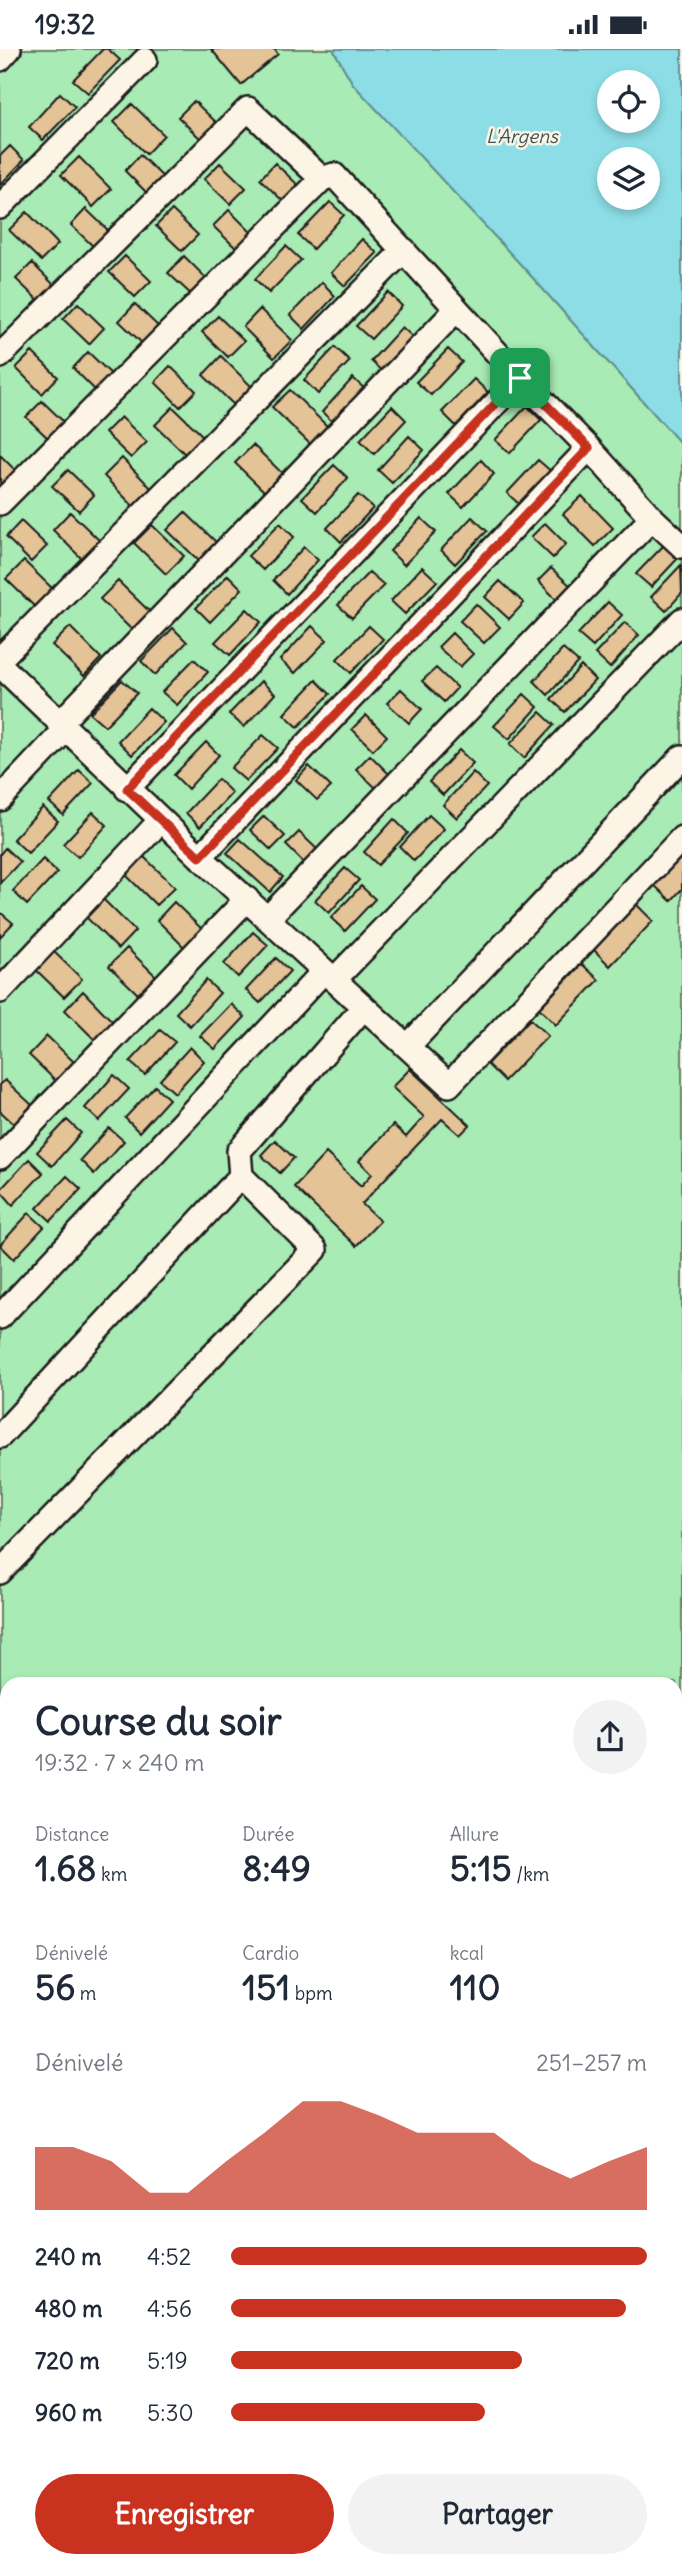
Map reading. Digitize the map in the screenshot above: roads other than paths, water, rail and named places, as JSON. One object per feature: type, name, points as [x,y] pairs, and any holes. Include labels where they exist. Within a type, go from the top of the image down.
[{"type":"lane","points":[[0,207],[145,60]]},
{"type":"lane","points":[[0,356],[248,109],[322,179]]},
{"type":"lane","points":[[0,503],[322,179],[334,175],[520,378],[589,448],[652,518],[682,546]]},
{"type":"lane","points":[[0,659],[404,250]]},
{"type":"lane","points":[[0,799],[62,727],[457,309]]},
{"type":"lane","points":[[127,789],[520,378]]},
{"type":"lane","points":[[200,857],[589,448]]},
{"type":"lane","points":[[268,918],[652,518]]},
{"type":"lane","points":[[0,1317],[329,975],[682,620]]},
{"type":"lane","points":[[0,665],[127,789],[449,1085],[682,838]]},
{"type":"lane","points":[[408,1046],[682,757]]},
{"type":"lane","points":[[0,991],[161,820]]},
{"type":"lane","points":[[0,1157],[247,899]]},
{"type":"lane","points":[[0,1572],[315,1250],[241,1175],[239,1151],[364,1007]]},
{"type":"lane","points":[[0,1436],[241,1175]]},
{"type":"water","name":"L'Argens","points":[[333,49],[682,49],[682,445],[524,268],[353,84]]}]
